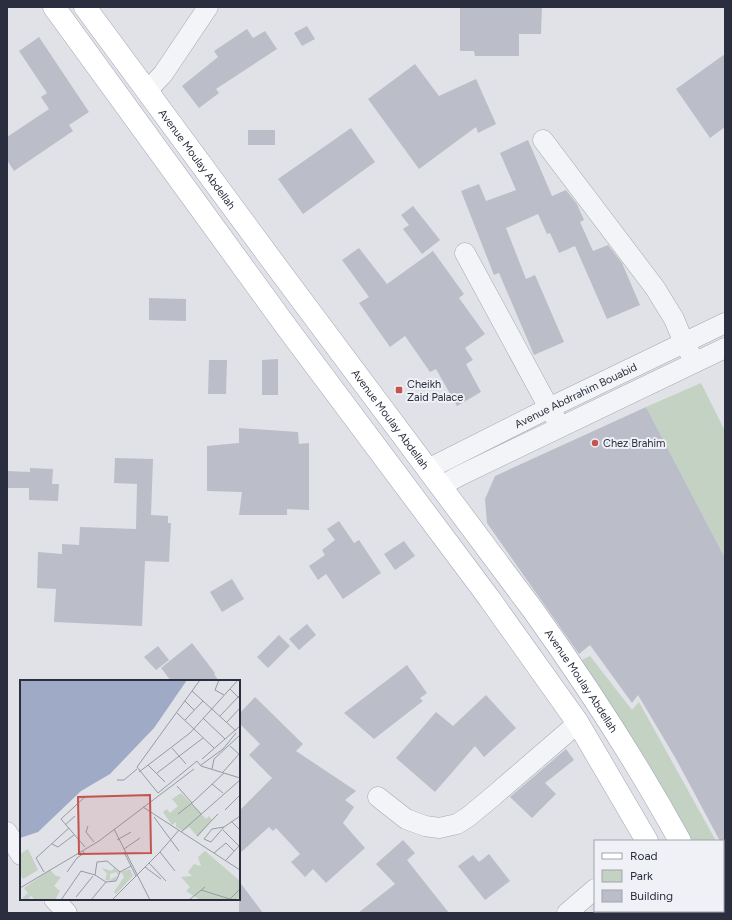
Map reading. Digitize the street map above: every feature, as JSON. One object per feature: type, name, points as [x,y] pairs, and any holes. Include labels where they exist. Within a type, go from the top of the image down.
[{"type":"main road","points":[[54,7],[288,329],[489,598],[578,723],[646,840]]},
{"type":"main road","name":"Avenue Moulay Abdellah","points":[[85,7],[568,659],[646,782],[679,840]]},
{"type":"street","points":[[147,91],[164,74],[208,7]]},
{"type":"street","points":[[543,140],[655,288],[674,319],[684,343],[696,362]]},
{"type":"street","points":[[465,253],[549,408],[561,427]]},
{"type":"street","name":"Avenue Abdrrahim Bouabid","points":[[428,469],[549,408],[725,323]]},
{"type":"street","name":"Avenue Abdrrahim Bouabid","points":[[441,486],[725,348]]},
{"type":"street","points":[[378,797],[406,819],[425,826],[439,828],[457,824],[468,818],[578,723]]},
{"type":"street","points":[[7,832],[20,853]]},
{"type":"street","points":[[567,913],[594,890]]},
{"type":"street","points":[[55,900],[67,913]]},
{"type":"green space","points":[[701,383],[725,431],[725,558],[646,407]]},
{"type":"green space","points":[[590,656],[632,710],[639,702],[715,840],[690,840],[582,660]]},
{"type":"building","points":[[460,7],[542,7],[541,34],[519,34],[519,56],[475,56],[474,51],[460,51]]},
{"type":"building","points":[[307,26],[315,39],[302,46],[294,33]]},
{"type":"building","points":[[247,29],[253,38],[265,31],[277,49],[216,89],[219,93],[199,108],[182,86],[218,57],[214,51]]},
{"type":"building","points":[[39,37],[89,112],[69,125],[73,131],[14,171],[7,160],[7,137],[49,109],[41,97],[47,93],[19,51]]},
{"type":"building","points":[[725,54],[725,127],[710,138],[676,89]]},
{"type":"building","points":[[415,64],[439,96],[476,79],[496,124],[478,133],[476,127],[419,169],[368,99]]},
{"type":"building","points":[[351,128],[375,162],[303,214],[278,179]]},
{"type":"building","points":[[248,130],[275,130],[275,145],[248,145]]},
{"type":"building","points":[[528,140],[552,196],[566,190],[577,204],[584,220],[580,222],[593,251],[608,245],[622,263],[640,305],[607,319],[575,246],[559,253],[550,233],[547,234],[538,214],[506,228],[526,279],[535,275],[564,342],[534,355],[499,273],[494,275],[461,191],[479,184],[486,201],[516,190],[500,153]]},
{"type":"building","points":[[413,206],[440,240],[422,254],[403,229],[409,225],[401,215]]},
{"type":"building","points":[[359,248],[387,284],[433,251],[464,294],[459,298],[485,334],[465,348],[473,360],[466,364],[481,392],[457,406],[436,369],[430,372],[405,336],[390,347],[359,303],[369,297],[342,260]]},
{"type":"building","points":[[149,298],[186,299],[186,321],[149,320]]},
{"type":"building","points":[[278,359],[278,395],[262,395],[262,360]]},
{"type":"building","points":[[209,360],[227,360],[226,394],[208,394]]},
{"type":"building","points":[[646,407],[725,558],[725,847],[724,840],[719,840],[676,759],[638,695],[632,703],[590,645],[579,654],[487,523],[485,499],[495,476]]},
{"type":"building","points":[[239,428],[298,432],[299,444],[309,443],[309,510],[287,509],[287,515],[239,515],[242,492],[207,491],[207,446],[239,443]]},
{"type":"building","points":[[115,458],[153,459],[151,515],[168,516],[168,523],[171,523],[169,562],[145,561],[142,626],[54,622],[56,589],[37,588],[38,552],[62,554],[62,544],[79,545],[80,527],[136,529],[137,484],[114,483]]},
{"type":"building","points":[[30,468],[53,469],[52,484],[59,484],[58,501],[29,500],[29,488],[7,488],[7,471],[30,472]]},
{"type":"building","points":[[339,521],[354,543],[359,540],[381,573],[343,599],[326,574],[318,580],[309,566],[325,555],[322,550],[335,540],[327,529]]},
{"type":"building","points":[[404,541],[415,556],[395,570],[384,554]]},
{"type":"building","points":[[232,579],[244,599],[222,612],[210,592]]},
{"type":"building","points":[[307,624],[316,635],[299,650],[289,639]]},
{"type":"building","points":[[279,635],[290,646],[268,668],[257,657]]},
{"type":"building","points":[[192,643],[215,673],[214,674],[218,680],[170,680],[161,668]]},
{"type":"building","points":[[158,646],[169,660],[156,670],[144,657]]},
{"type":"building","points":[[407,665],[427,693],[420,698],[423,701],[374,739],[344,713]]},
{"type":"building","points":[[486,695],[516,728],[484,757],[475,746],[435,792],[396,758],[436,712],[453,726]]},
{"type":"building","points":[[255,697],[303,744],[296,751],[356,791],[345,800],[354,807],[343,823],[365,848],[326,883],[313,869],[305,877],[291,862],[300,854],[276,828],[273,831],[269,827],[240,853],[240,810],[272,778],[249,755],[260,744],[240,724],[240,713]]},
{"type":"building","points":[[566,749],[574,760],[545,783],[556,794],[532,818],[510,797]]},
{"type":"building","points":[[403,840],[415,853],[407,860],[449,913],[358,913],[395,884],[376,864]]},
{"type":"building","points":[[489,854],[510,881],[485,900],[458,866],[473,855],[479,862]]},
{"type":"building","points":[[240,882],[263,913],[239,913],[240,900]]},
{"type":"place","name":"Cheikh Zaid Palace","points":[[399,390]]},
{"type":"place","name":"Chez Brahim","points":[[595,443]]}]
